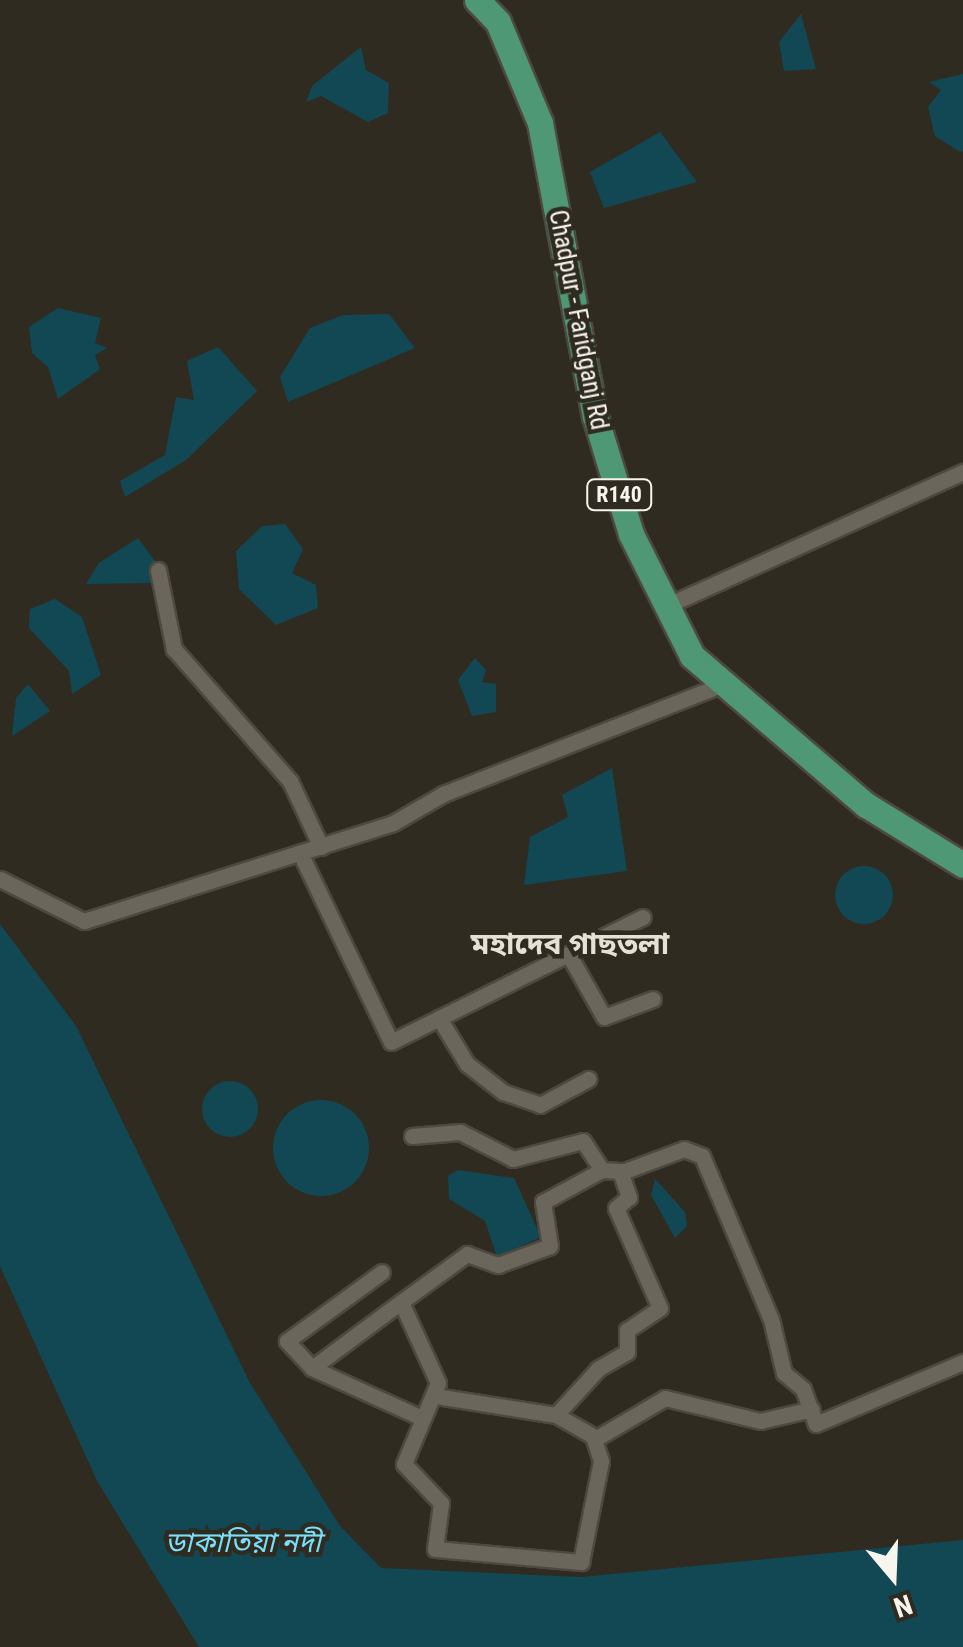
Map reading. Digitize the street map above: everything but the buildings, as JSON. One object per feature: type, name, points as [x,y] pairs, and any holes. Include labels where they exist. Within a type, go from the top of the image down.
[{"type":"main road","name":"Chadpur - Faridganj Rd","points":[[477,0],[498,22],[540,122],[595,416],[631,534],[668,605],[718,686],[866,805],[963,865]]},
{"type":"street","points":[[668,605],[963,472]]},
{"type":"street","points":[[158,570],[174,649],[290,782],[321,847]]},
{"type":"street","points":[[0,878],[84,921],[302,857],[718,686]]},
{"type":"street","points":[[302,857],[391,1042],[570,957],[643,917]]},
{"type":"street","points":[[570,957],[604,1017],[653,999]]},
{"type":"street","points":[[439,1018],[467,1064],[503,1092],[540,1104],[588,1079]]},
{"type":"street","points":[[412,1136],[460,1132],[513,1158],[584,1141],[602,1170]]},
{"type":"street","points":[[312,1368],[467,1254],[498,1264],[550,1246],[543,1202],[602,1170],[622,1172],[684,1149],[702,1156],[771,1319],[784,1373],[812,1410],[816,1424],[826,1425],[963,1362]]},
{"type":"street","points":[[556,1415],[598,1368],[627,1352],[627,1330],[660,1308],[616,1208],[630,1196],[622,1172]]},
{"type":"street","points":[[382,1272],[288,1341],[312,1368],[422,1418]]},
{"type":"street","points":[[401,1302],[436,1396]]},
{"type":"street","points":[[436,1396],[556,1415],[596,1439],[601,1461],[581,1562],[442,1554],[433,1541],[441,1503],[404,1464],[422,1418],[436,1396]]},
{"type":"street","points":[[596,1439],[664,1398],[760,1420],[812,1410]]},
{"type":"water","points":[[801,14],[816,69],[784,71],[779,42]]},
{"type":"water","points":[[361,47],[366,70],[389,83],[388,113],[368,122],[321,96],[306,102],[312,86]]},
{"type":"water","points":[[963,74],[960,152],[935,136],[928,107],[941,90],[929,82]]},
{"type":"water","points":[[660,132],[697,182],[604,208],[590,172]]},
{"type":"water","points":[[58,308],[101,318],[95,343],[107,348],[95,355],[100,369],[58,399],[48,367],[32,353],[29,327]]},
{"type":"water","points":[[389,314],[415,348],[288,402],[280,377],[310,328],[343,315]]},
{"type":"water","points":[[218,347],[257,391],[186,460],[125,497],[120,481],[165,455],[176,397],[194,400],[187,361]]},
{"type":"water","points":[[285,524],[303,549],[292,573],[316,585],[318,608],[276,625],[239,589],[236,551],[262,526]]},
{"type":"water","points":[[138,538],[160,568],[156,583],[86,584],[99,563]]},
{"type":"water","points":[[55,599],[82,617],[101,675],[72,694],[69,671],[29,628],[30,609]]},
{"type":"water","points":[[475,658],[486,670],[482,682],[496,684],[496,712],[472,716],[458,680]]},
{"type":"water","points":[[28,684],[50,711],[12,736],[16,698]]},
{"type":"water","points":[[612,768],[627,871],[524,885],[530,837],[568,817],[562,795]]},
{"type":"water","points":[[864,866],[884,875],[893,895],[884,915],[864,924],[844,915],[835,895],[844,875]]},
{"type":"water","name":"ডাকাতিয়া নদী","points":[[0,924],[76,1026],[250,1383],[340,1526],[381,1568],[581,1577],[963,1540],[963,1647],[199,1647],[97,1481],[0,1266]]},
{"type":"water","points":[[230,1081],[250,1089],[258,1109],[250,1129],[230,1137],[210,1129],[202,1109],[210,1089]]},
{"type":"water","points":[[321,1100],[340,1103],[355,1114],[366,1129],[366,1167],[355,1182],[340,1193],[321,1196],[302,1193],[287,1182],[276,1167],[273,1148],[276,1129],[287,1114],[302,1103]]},
{"type":"water","points":[[458,1170],[514,1178],[541,1237],[497,1257],[485,1221],[449,1199],[448,1176]]},
{"type":"water","points":[[655,1179],[685,1212],[687,1226],[675,1238],[651,1195]]},
{"type":"district","name":"মহাদেব গাছতলা","points":[[570,944]]}]
